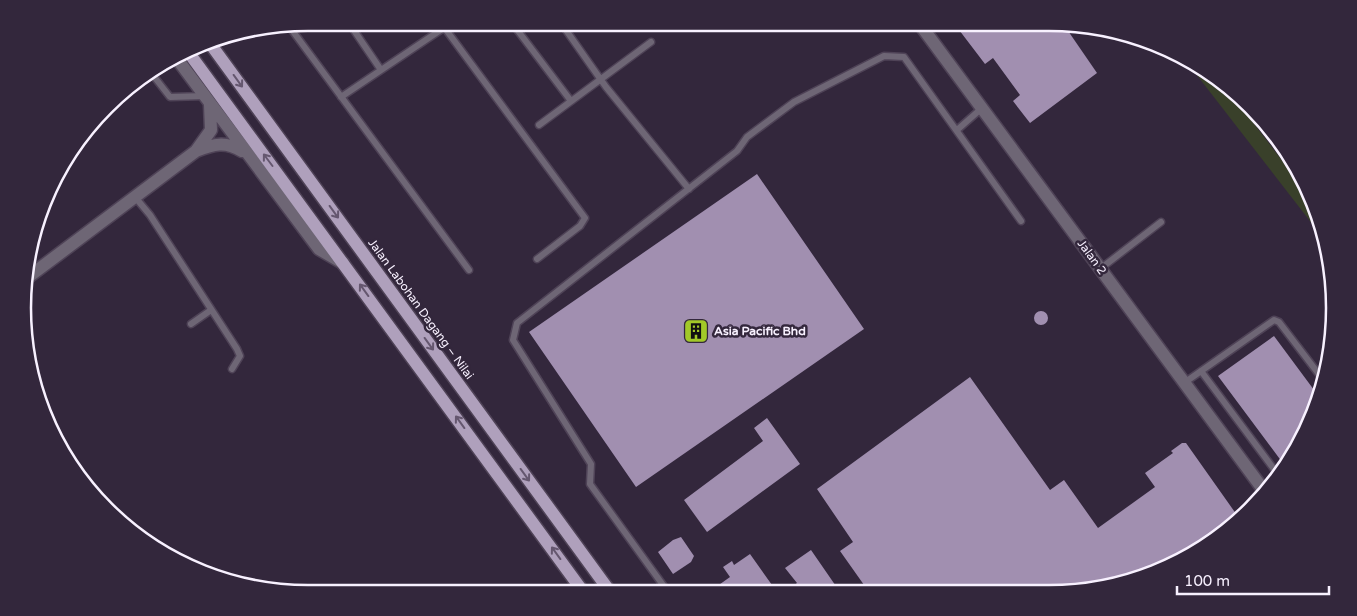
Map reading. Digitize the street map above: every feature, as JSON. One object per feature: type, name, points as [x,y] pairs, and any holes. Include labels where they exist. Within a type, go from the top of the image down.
[{"type":"main road","name":"Jalan Labohan Dagang ‒ Nilai","points":[[213,48],[607,585]]},
{"type":"main road","points":[[191,57],[345,264],[578,585]]},
{"type":"street","name":"Jalan 2","points":[[926,31],[1260,486]]},
{"type":"street","points":[[180,63],[246,154],[319,249],[345,264]]},
{"type":"street","points":[[34,273],[196,151],[211,130],[207,100]]},
{"type":"street","points":[[196,151],[218,144],[230,144],[246,154]]},
{"type":"lane","points":[[355,31],[381,70]]},
{"type":"lane","points":[[341,97],[438,31]]},
{"type":"lane","points":[[447,31],[585,218],[580,226],[537,259]]},
{"type":"lane","points":[[519,31],[571,101]]},
{"type":"lane","points":[[567,31],[600,79],[689,189]]},
{"type":"lane","points":[[293,32],[469,270]]},
{"type":"lane","points":[[539,125],[651,42]]},
{"type":"lane","points":[[663,585],[590,484],[591,464],[513,340],[517,323],[689,189],[737,150],[747,137],[794,102],[884,56],[904,57],[1021,221]]},
{"type":"lane","points":[[155,78],[170,97],[207,100]]},
{"type":"lane","points":[[957,130],[982,108]]},
{"type":"lane","points":[[136,198],[150,215],[238,349],[240,356],[232,369]]},
{"type":"lane","points":[[1100,269],[1161,222]]},
{"type":"lane","points":[[191,324],[211,310]]},
{"type":"lane","points":[[1184,383],[1274,320],[1279,322],[1318,373]]},
{"type":"lane","points":[[1200,371],[1274,469]]},
{"type":"green space","points":[[1195,73],[1217,88],[1245,112],[1289,170],[1305,202],[1313,224]]},
{"type":"building","points":[[960,31],[1069,32],[1097,73],[1030,123],[1013,101],[1020,95],[993,58],[985,64]]},
{"type":"building","name":"Asia Pacific Bhd","points":[[757,174],[864,329],[636,487],[529,332]]},
{"type":"building","points":[[1041,311],[1046,313],[1048,318],[1046,323],[1041,325],[1036,323],[1034,318],[1036,313]]},
{"type":"building","points":[[1274,336],[1313,389],[1305,414],[1280,460],[1218,376]]},
{"type":"building","points":[[970,377],[1050,490],[1064,480],[1098,528],[1155,487],[1145,473],[1173,453],[1171,451],[1182,443],[1186,443],[1235,512],[1217,528],[1187,548],[1155,564],[1103,579],[1049,585],[864,585],[840,551],[853,542],[817,489]]},
{"type":"building","points":[[767,418],[800,464],[707,532],[684,500],[763,441],[754,428]]},
{"type":"building","points":[[681,537],[694,556],[691,562],[673,574],[658,552],[673,540]]},
{"type":"building","points":[[811,550],[835,585],[795,585],[797,583],[785,568]]},
{"type":"building","points":[[750,554],[772,585],[719,585],[730,577],[723,567],[732,561],[734,565]]},
{"type":"place","name":"Asia Pacific Bhd","points":[[696,331]]}]
